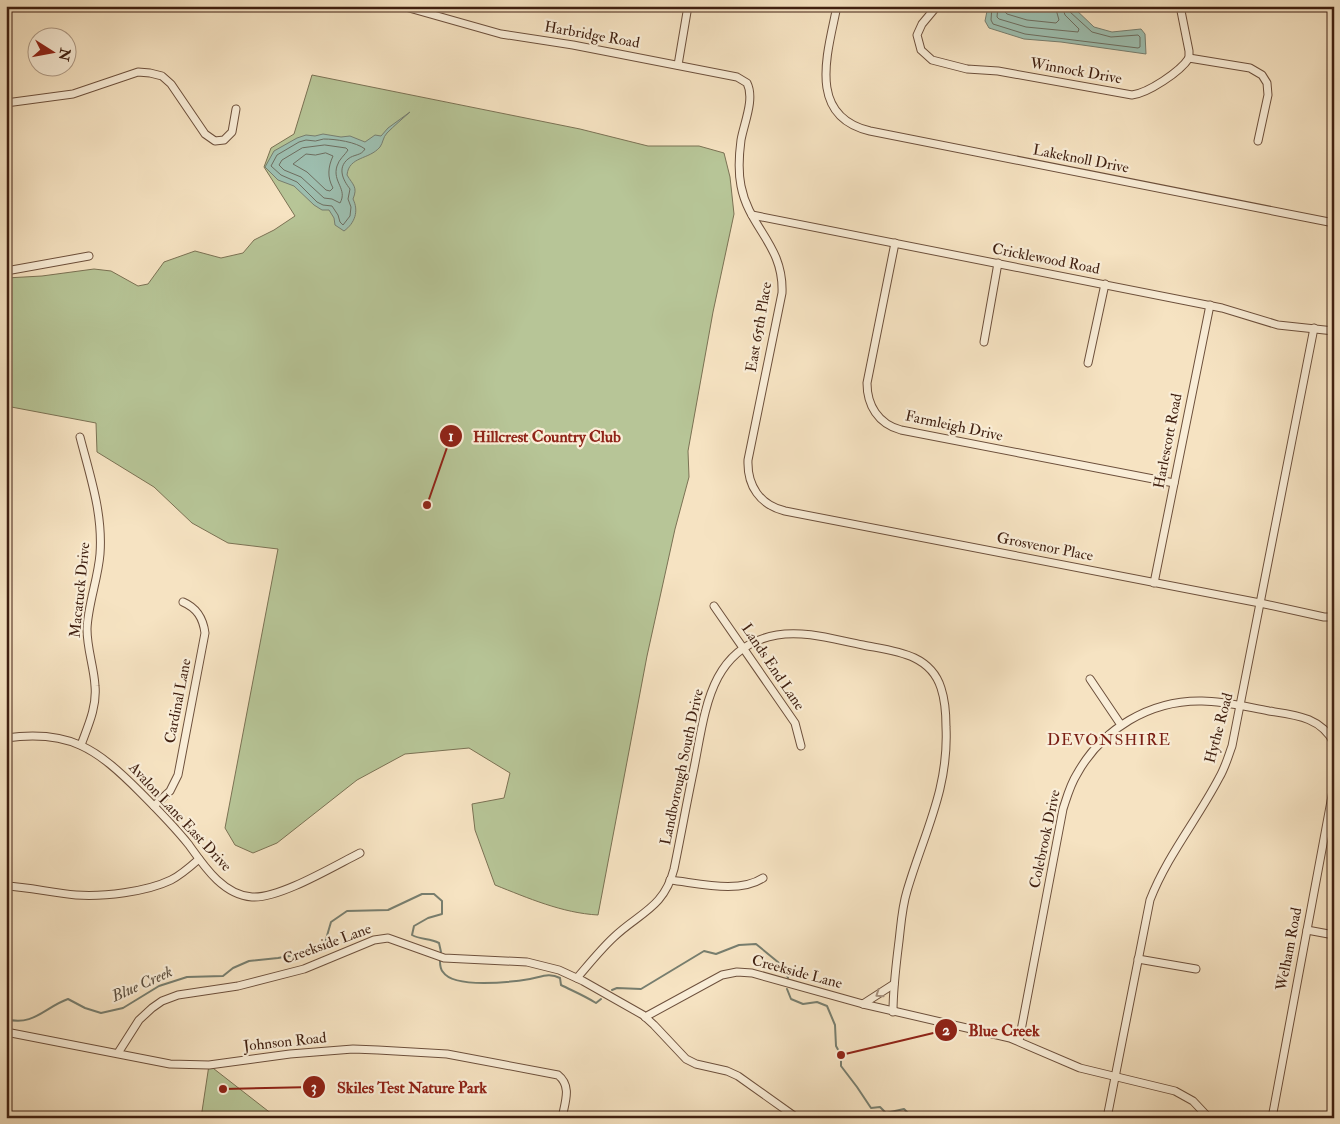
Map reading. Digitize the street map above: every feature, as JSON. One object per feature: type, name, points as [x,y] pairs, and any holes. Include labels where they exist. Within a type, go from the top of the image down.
[{"type":"street","name":"Harbridge Road","points":[[402,6],[501,34],[678,64],[738,76],[747,83]]},
{"type":"street","points":[[678,64],[688,6]]},
{"type":"street","name":"Lakeknoll Drive","points":[[837,6],[825,68],[826,86],[833,105],[838,112],[849,122],[868,131],[1334,223]]},
{"type":"street","name":"Winnock Drive","points":[[937,6],[922,24],[918,32],[918,44],[925,55],[935,62],[966,69],[998,71],[1129,94],[1144,92],[1155,86],[1189,58]]},
{"type":"street","points":[[1180,6],[1189,58],[1250,68],[1262,75],[1267,83],[1268,95],[1258,141]]},
{"type":"street","points":[[6,103],[73,94],[144,72],[159,75],[172,84],[205,134],[212,140],[224,140],[230,134],[236,109]]},
{"type":"street","name":"East 65th Place","points":[[747,83],[750,94],[741,139],[739,163],[741,186],[752,215],[777,258],[782,277],[782,287],[748,460],[748,473],[756,492]]},
{"type":"street","name":"Cricklewood Road","points":[[752,215],[1210,305],[1278,325],[1334,331]]},
{"type":"street","name":"Farmleigh Drive","points":[[895,243],[867,382],[867,391],[873,410],[883,421],[901,430],[1174,483]]},
{"type":"street","points":[[6,271],[89,256]]},
{"type":"street","points":[[984,342],[998,263]]},
{"type":"street","points":[[1088,363],[1104,284]]},
{"type":"street","name":"Harlescott Road","points":[[1154,583],[1210,305]]},
{"type":"street","name":"Hythe Road","points":[[1107,1118],[1147,912],[1157,883],[1215,786],[1232,746],[1314,328]]},
{"type":"street","name":"Macatuck Drive","points":[[80,437],[94,488],[100,537],[98,566],[87,628],[88,647],[96,687],[95,701],[81,745]]},
{"type":"street","name":"Grosvenor Place","points":[[756,492],[769,505],[785,511],[1324,617],[1334,617]]},
{"type":"street","name":"Cardinal Lane","points":[[154,806],[170,791],[178,775],[205,633],[204,622],[199,614],[191,606],[183,602]]},
{"type":"street","name":"Lands End Lane","points":[[714,606],[794,723],[801,746]]},
{"type":"street","name":"Landborough South Drive","points":[[577,978],[614,936],[653,907],[664,893],[674,869],[707,699],[722,671],[744,648],[765,638],[788,634],[802,634],[906,654],[922,661],[939,682],[945,711],[947,737],[944,772],[937,806],[904,905],[894,984],[893,1012]]},
{"type":"street","points":[[1090,679],[1122,725]]},
{"type":"street","name":"Colebrook Drive","points":[[1019,1041],[1066,798],[1075,776],[1086,759],[1105,738],[1122,725],[1153,709],[1182,702],[1208,701],[1240,705]]},
{"type":"street","points":[[1240,705],[1309,719],[1322,726],[1334,742]]},
{"type":"street","name":"Avalon Lane East Drive","points":[[6,738],[25,736],[61,738],[81,745],[112,765],[154,806],[209,872],[224,885],[241,895],[254,897],[287,889],[360,853]]},
{"type":"street","name":"Welham Road","points":[[1272,1118],[1334,785]]},
{"type":"street","points":[[6,886],[83,895],[126,892],[169,881],[199,859]]},
{"type":"street","points":[[670,880],[738,887],[752,884],[763,878]]},
{"type":"street","points":[[1307,930],[1334,935]]},
{"type":"street","name":"Creekside Lane","points":[[118,1053],[139,1020],[162,1001],[178,995],[238,986],[304,969],[380,938],[393,940],[444,958],[533,963],[555,968],[577,978],[645,1017],[717,977],[737,972],[752,973],[893,1012],[992,1033],[1019,1041],[1074,1066],[1175,1091],[1193,1101],[1209,1118]]},
{"type":"street","points":[[1138,959],[1196,969]]},
{"type":"street","points":[[863,1004],[894,984]]},
{"type":"street","points":[[645,1017],[686,1059],[699,1065],[735,1074],[797,1118]]},
{"type":"street","name":"Johnson Road","points":[[6,1032],[170,1064],[195,1066],[290,1054],[353,1049],[457,1055],[553,1073],[565,1082],[566,1096],[562,1118]]},
{"type":"green space","points":[[312,75],[580,129],[648,146],[699,146],[724,153],[730,177],[734,214],[713,312],[688,451],[689,477],[675,529],[647,656],[598,915],[558,908],[495,885],[475,830],[472,804],[504,798],[510,773],[469,748],[405,754],[357,780],[277,843],[253,853],[235,845],[225,828],[278,549],[228,543],[192,523],[154,487],[97,452],[96,423],[6,406],[6,278],[42,276],[94,269],[111,271],[138,286],[148,284],[164,262],[195,251],[221,258],[243,253],[254,240],[295,216],[264,167],[271,148],[294,134]]},
{"type":"green space","points":[[209,1065],[277,1118],[201,1118]]},
{"type":"water","points":[[988,6],[1072,6],[1094,27],[1112,32],[1141,29],[1145,34],[1146,54],[1061,42],[1024,39],[989,28],[985,21]]},
{"type":"water","points":[[410,112],[387,133],[376,151],[351,164],[347,175],[355,189],[353,199],[356,212],[353,221],[344,231],[335,225],[334,218],[329,210],[322,210],[314,205],[294,186],[278,180],[265,167],[274,151],[297,138],[306,135],[315,136],[323,134],[341,137],[350,136],[365,142],[375,135],[381,136],[388,128]]},
{"type":"waterway","name":"Blue Creek","points":[[6,1019],[15,1021],[31,1018],[68,999],[85,1008],[101,1013],[123,1008],[159,986],[187,977],[223,976],[233,968],[249,961],[307,953],[324,946],[331,922],[347,911],[388,910],[422,894],[434,894],[442,901],[442,914],[428,918],[414,926],[412,935],[439,943],[441,952]]},
{"type":"waterway","name":"Blue Creek","points":[[612,990],[617,988],[641,989],[704,951],[716,954],[739,945],[756,944],[784,967],[788,978]]},
{"type":"waterway","name":"Blue Creek","points":[[440,961],[443,972],[459,981],[497,983],[552,975],[560,978],[561,985],[596,1003],[601,999]]},
{"type":"waterway","name":"Blue Creek","points":[[787,989],[791,999],[803,1004],[817,1002],[827,1006],[835,1025],[836,1046],[841,1055],[841,1066],[871,1108],[880,1107],[886,1113],[904,1109],[913,1118]]},
{"type":"place","name":"Hillcrest Country Club","points":[[427,505]]},
{"type":"place","name":"Blue Creek","points":[[841,1055]]},
{"type":"place","name":"Skiles Test Nature Park","points":[[223,1089]]},
{"type":"district","name":"DEVONSHIRE","points":[[1109,740]]}]
